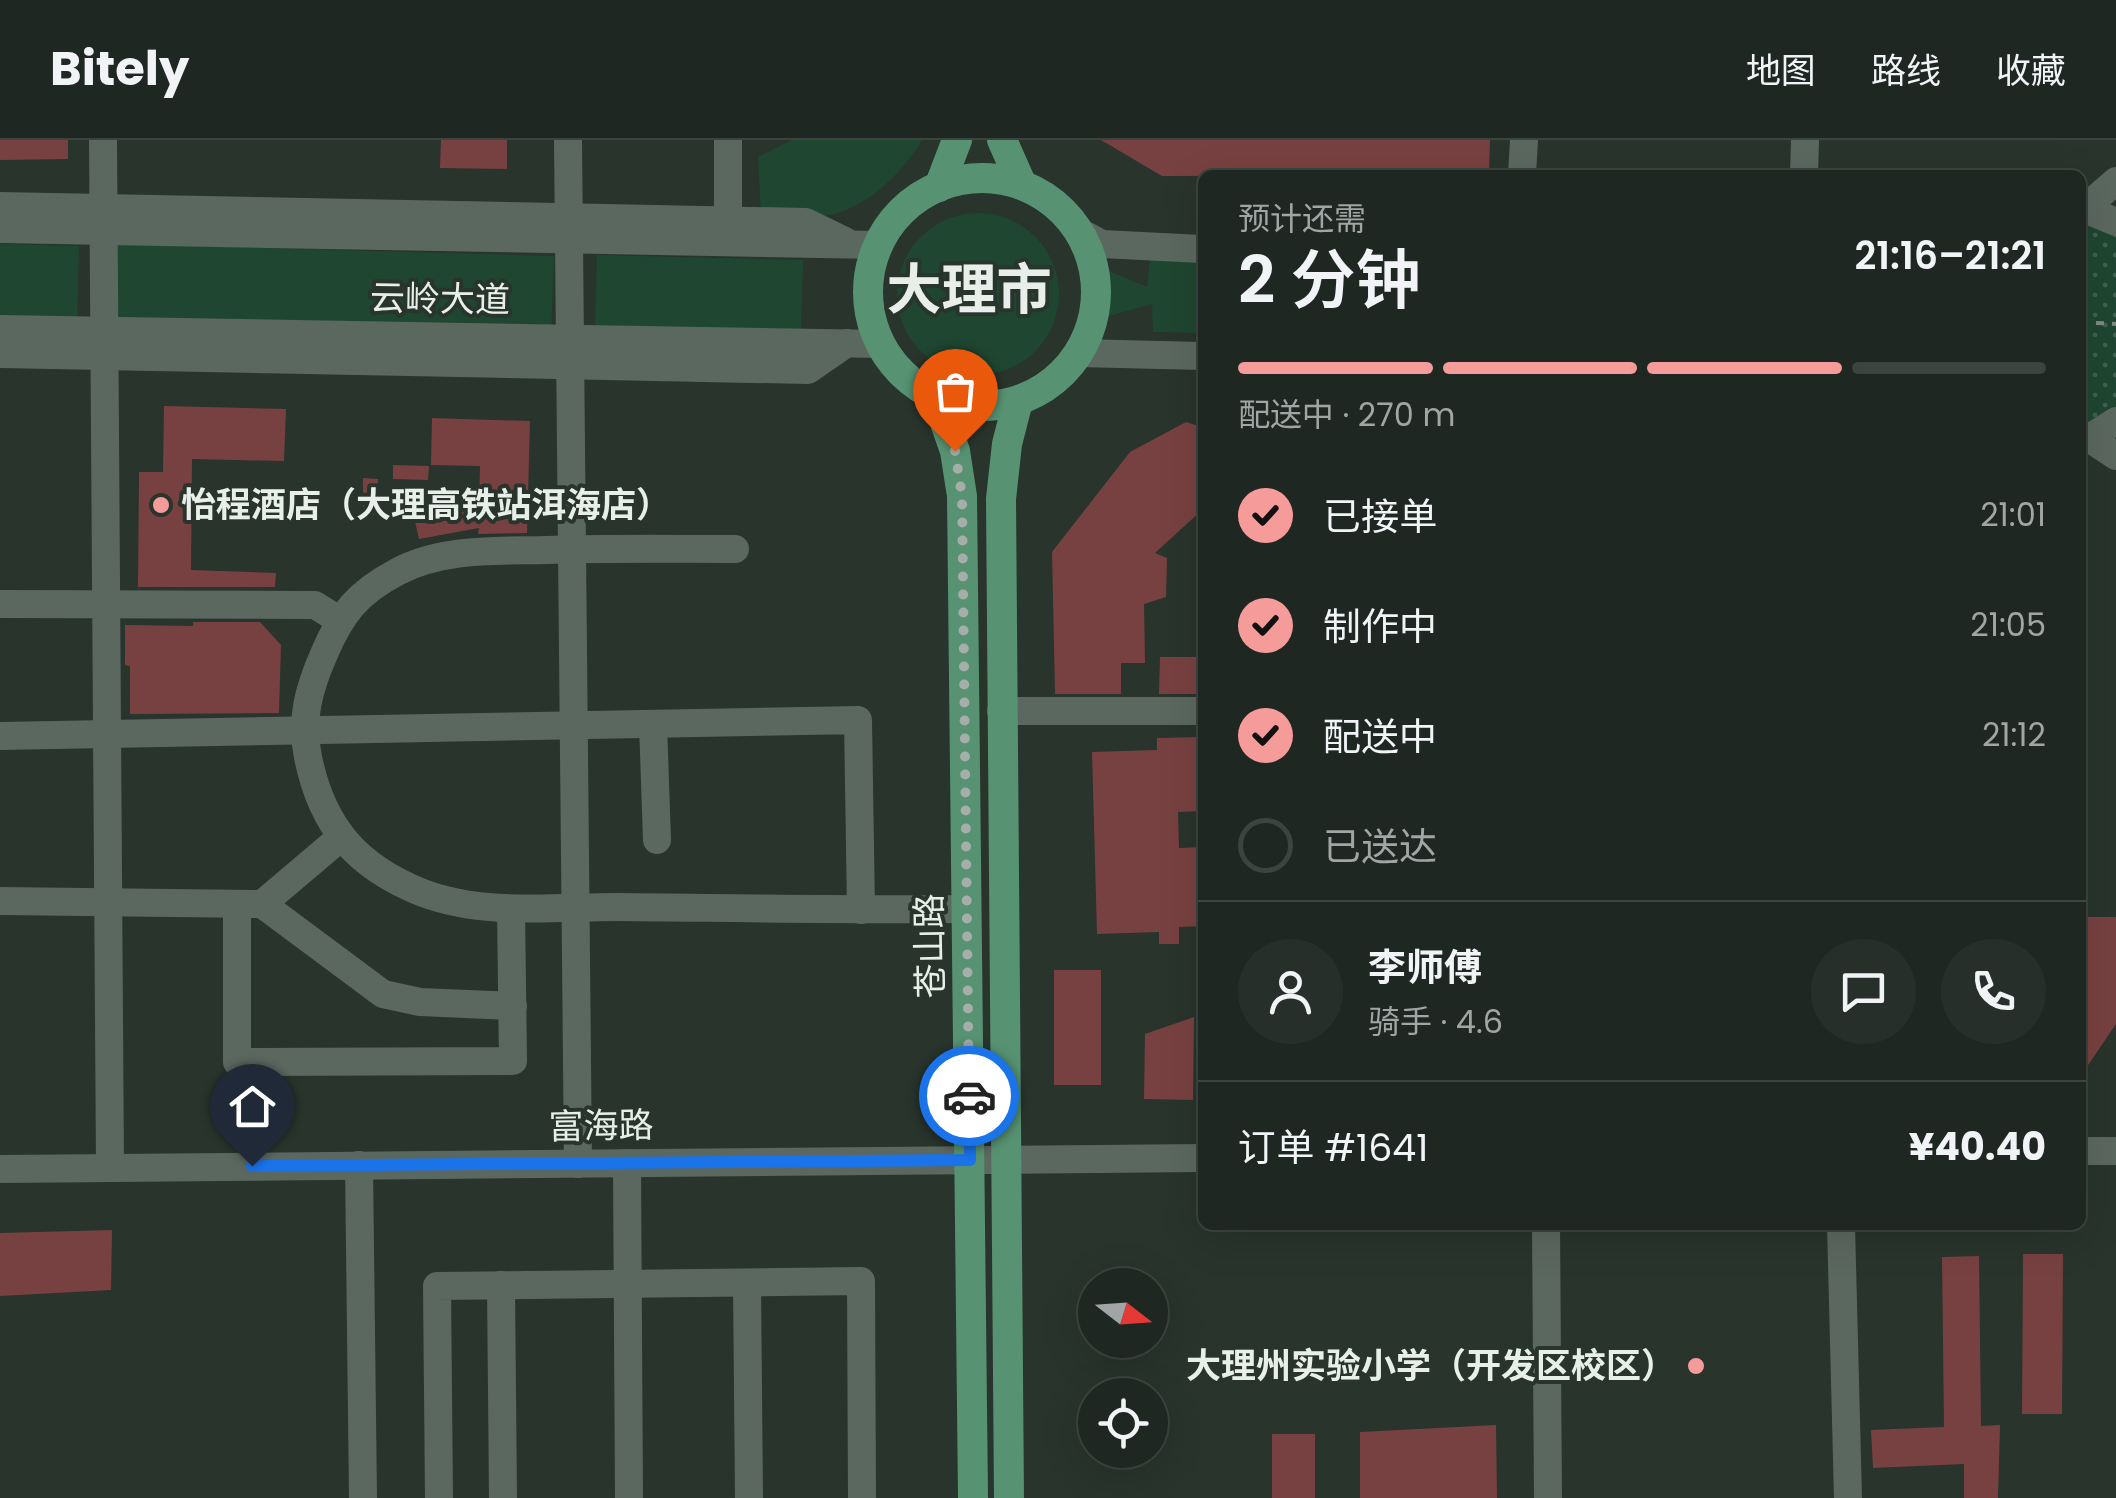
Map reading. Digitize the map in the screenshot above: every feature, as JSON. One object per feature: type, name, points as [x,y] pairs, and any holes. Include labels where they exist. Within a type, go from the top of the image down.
[{"type":"main road","points":[[940,186],[956,140]]},
{"type":"main road","points":[[1002,140],[1022,185]]},
{"type":"main road","points":[[984,178],[1022,185],[1062,211],[1078,231],[1091,260],[1096,292],[1094,313],[1078,353],[1056,379],[1018,400],[984,407],[962,406],[936,397],[905,378],[879,344],[870,320],[870,269],[864,245],[906,207],[940,186],[984,178]]},
{"type":"main road","name":"苍山路","points":[[936,397],[955,451],[962,496],[973,1498]]},
{"type":"main road","name":"苍山路","points":[[1009,1498],[1001,487],[1018,400]]},
{"type":"street","points":[[103,140],[110,1167]]},
{"type":"street","points":[[568,140],[578,1164]]},
{"type":"street","points":[[728,140],[728,220]]},
{"type":"street","points":[[1522,170],[1524,140]]},
{"type":"street","points":[[1804,170],[1806,140]]},
{"type":"street","points":[[2086,205],[2116,181]]},
{"type":"street","points":[[0,206],[104,219]]},
{"type":"street","points":[[2086,208],[2116,222]]},
{"type":"street","name":"云岭大道","points":[[0,229],[104,219],[569,228],[864,245]]},
{"type":"street","points":[[569,228],[728,220],[806,222],[864,245]]},
{"type":"street","points":[[1078,231],[1102,244],[1198,249]]},
{"type":"street","name":"云岭大道","points":[[0,329],[105,344],[570,352],[879,344]]},
{"type":"street","points":[[0,354],[105,344]]},
{"type":"street","points":[[1078,353],[1198,356]]},
{"type":"street","points":[[2086,437],[2116,421]]},
{"type":"street","points":[[2086,439],[2116,456]]},
{"type":"street","points":[[735,549],[572,549],[443,556],[399,571],[367,591],[339,620],[313,680],[302,730],[314,790],[340,838],[370,865],[428,895],[511,909],[967,909]]},
{"type":"street","points":[[0,604],[315,606],[339,620]]},
{"type":"street","points":[[1001,719],[1198,711]]},
{"type":"street","points":[[1001,719],[1198,727]]},
{"type":"street","points":[[0,736],[858,720],[860,910]]},
{"type":"street","points":[[653,724],[657,840]]},
{"type":"street","points":[[340,838],[250,904],[237,1062],[513,1061],[511,909]]},
{"type":"street","points":[[0,901],[250,904],[384,994],[420,1002],[513,1006]]},
{"type":"street","points":[[2086,1151],[2116,1151]]},
{"type":"street","name":"富海路","points":[[0,1169],[1198,1158]]},
{"type":"street","points":[[627,1163],[629,1498]]},
{"type":"street","points":[[358,1165],[362,1498]]},
{"type":"street","points":[[1546,1230],[1548,1498]]},
{"type":"street","points":[[1841,1230],[1848,1498]]},
{"type":"street","points":[[747,1282],[749,1498]]},
{"type":"street","points":[[439,1498],[437,1286],[861,1282],[862,1498]]},
{"type":"street","points":[[501,1285],[503,1498]]},
{"type":"path","points":[[2086,322],[2116,324]]},
{"type":"green space","points":[[792,140],[922,140],[893,177],[854,207],[816,217],[761,214],[758,157]]},
{"type":"green space","points":[[978,213],[1009,219],[1035,237],[1053,263],[1059,294],[1053,325],[1035,351],[1009,369],[978,375],[947,369],[921,351],[903,325],[897,294],[903,263],[921,237],[947,219]]},
{"type":"green space","points":[[2086,226],[2116,227],[2116,422],[2086,422]]},
{"type":"green space","points":[[0,244],[79,246],[77,328],[0,326]]},
{"type":"green space","points":[[116,244],[554,256],[551,338],[113,326]]},
{"type":"green space","points":[[597,255],[803,260],[801,334],[595,329]]},
{"type":"green space","points":[[1150,259],[1198,260],[1198,333],[1153,332],[1152,304],[1102,318],[1102,268],[1147,287]]},
{"type":"building","points":[[0,140],[68,140],[68,159],[0,160]]},
{"type":"building","points":[[441,140],[507,140],[507,169],[440,168]]},
{"type":"building","points":[[1101,140],[1490,140],[1489,170],[1198,170],[1198,176],[1162,176]]},
{"type":"building","points":[[164,406],[286,409],[284,461],[192,459],[191,570],[276,573],[275,587],[138,587],[139,472],[163,472]]},
{"type":"building","points":[[432,418],[530,421],[527,533],[478,534],[479,528],[419,539],[414,517],[479,504],[480,466],[431,465]]},
{"type":"building","points":[[1186,422],[1198,426],[1198,514],[1155,553],[1167,558],[1166,597],[1144,604],[1145,663],[1121,663],[1121,694],[1055,694],[1052,552],[1130,452]]},
{"type":"building","points":[[393,465],[429,466],[428,480],[393,479]]},
{"type":"building","points":[[363,478],[378,479],[377,515],[363,515]]},
{"type":"building","points":[[193,622],[260,622],[281,645],[279,713],[130,714],[125,625],[193,626]]},
{"type":"building","points":[[1160,657],[1198,657],[1198,694],[1159,694]]},
{"type":"building","points":[[1198,737],[1198,811],[1178,812],[1179,848],[1198,847],[1198,926],[1179,927],[1179,944],[1159,944],[1159,932],[1097,934],[1092,752],[1157,750],[1157,738]]},
{"type":"building","points":[[2086,917],[2116,917],[2116,1024],[2086,1068]]},
{"type":"building","points":[[1054,970],[1101,970],[1101,1085],[1054,1085]]},
{"type":"building","points":[[1194,1017],[1193,1100],[1144,1099],[1145,1034]]},
{"type":"building","points":[[112,1230],[111,1290],[0,1296],[0,1233]]},
{"type":"building","points":[[2023,1254],[2063,1254],[2062,1414],[2022,1414]]},
{"type":"building","points":[[1979,1256],[1981,1426],[2000,1425],[1998,1498],[1964,1498],[1964,1464],[1873,1468],[1871,1430],[1944,1427],[1942,1257]]},
{"type":"building","points":[[1496,1425],[1497,1498],[1360,1498],[1360,1432]]},
{"type":"building","points":[[1272,1434],[1315,1434],[1315,1498],[1272,1498]]},
{"type":"way so far","points":[[955,451],[962,496],[969,1096]]},
{"type":"place","name":"怡程酒店（大理高铁站洱海店）","points":[[161,505]]},
{"type":"place","name":"大理州实验小学（开发区校区）","points":[[1696,1366]]},
{"type":"district","name":"大理市","points":[[969,290]]},
{"type":"route","points":[[252,1166],[970,1160],[969,1096]]}]
